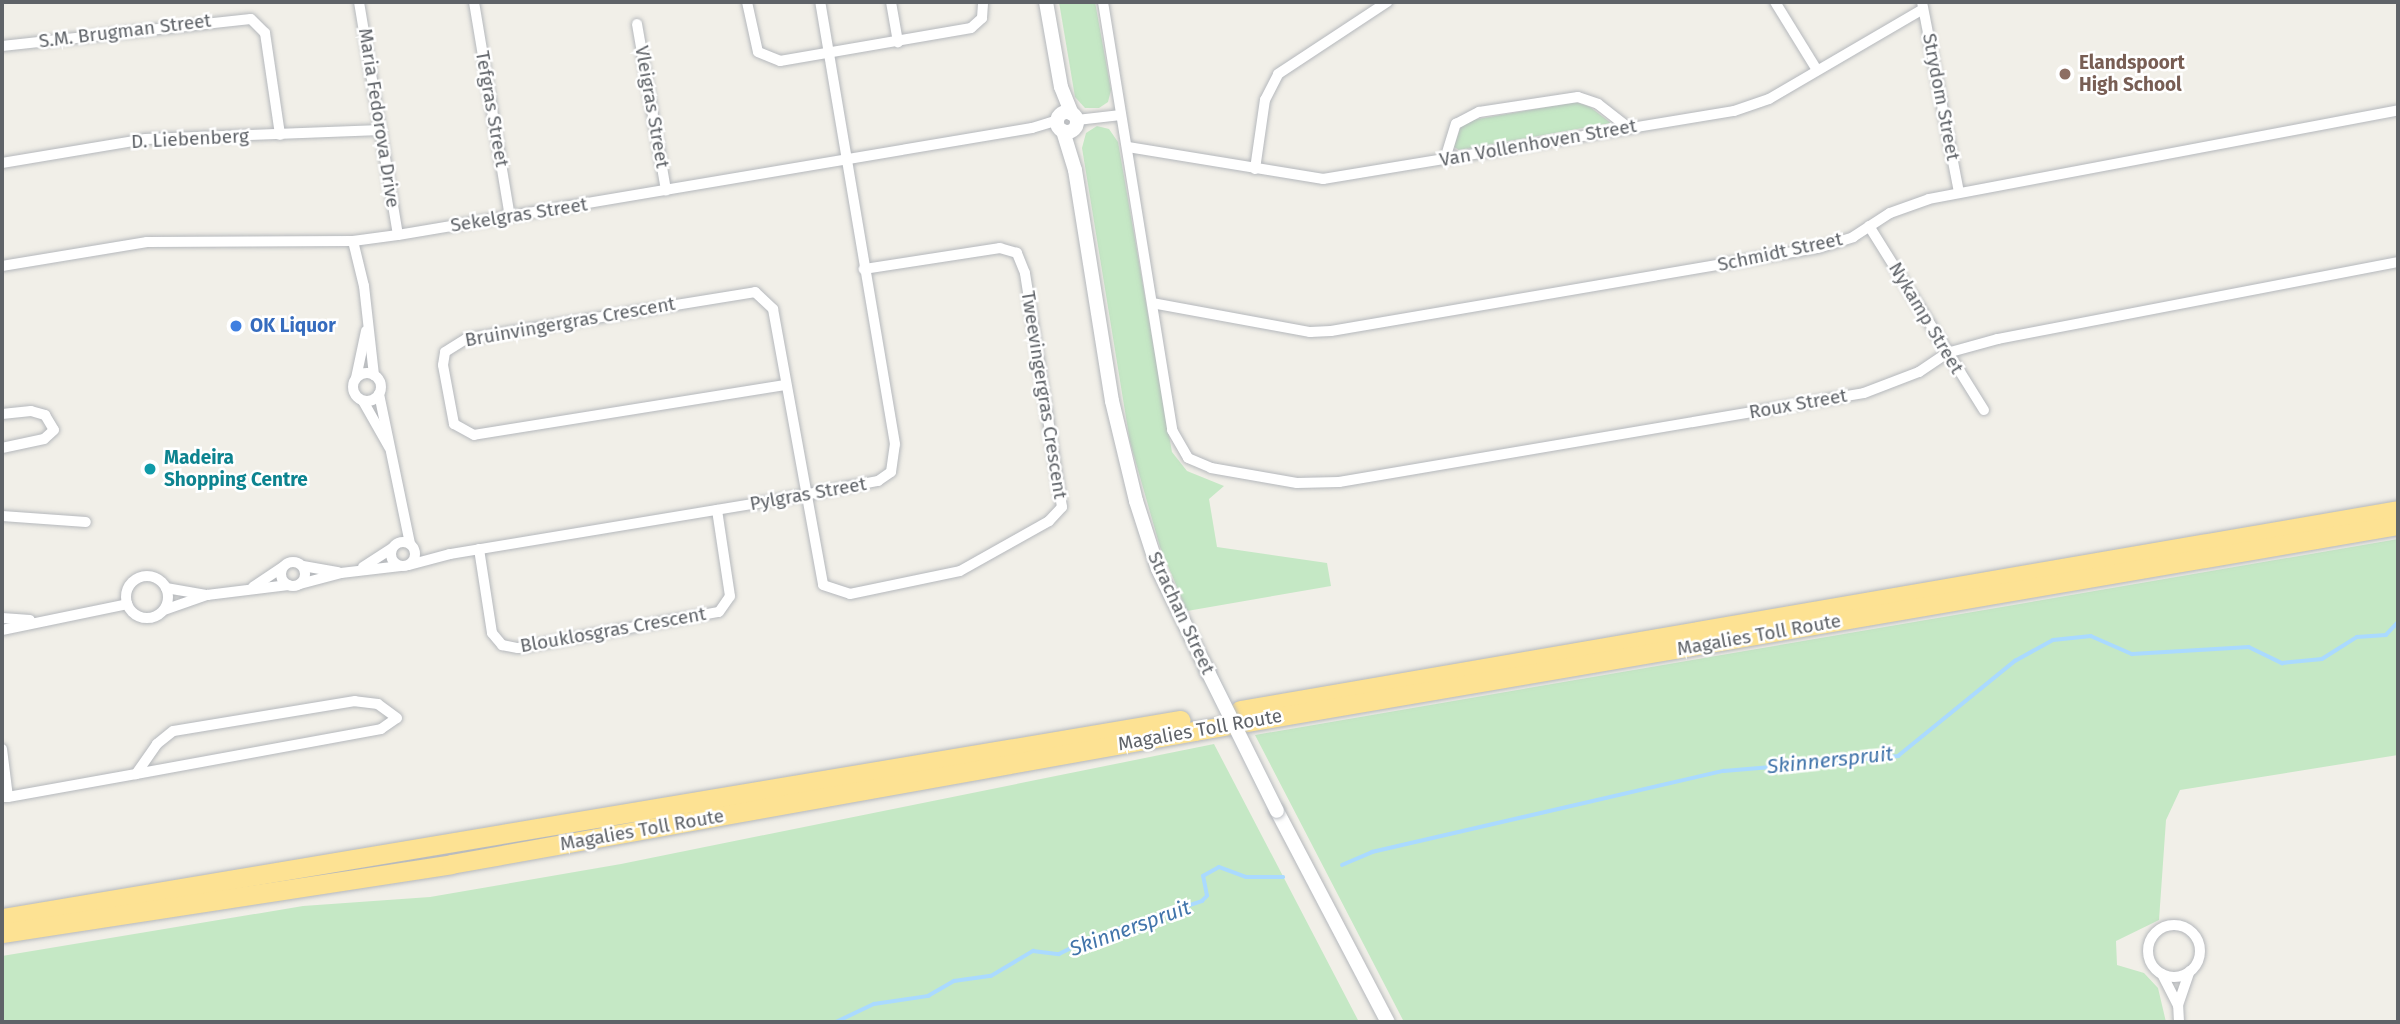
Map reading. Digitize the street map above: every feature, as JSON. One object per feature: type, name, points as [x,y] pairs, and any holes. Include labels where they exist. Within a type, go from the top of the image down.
[{"type":"highway","name":"Magalies Toll Route","points":[[2,918],[449,846],[2398,510]]},
{"type":"highway","name":"Magalies Toll Route","points":[[2,933],[451,864],[1195,731],[2398,525]]},
{"type":"street","name":"Maria Fedorova Drive","points":[[359,2],[398,235]]},
{"type":"street","name":"Tefgras Street","points":[[474,2],[510,216]]},
{"type":"street","points":[[747,2],[755,45],[764,58],[780,61],[971,28],[982,18],[983,2]]},
{"type":"street","name":"Pylgras Street","points":[[164,610],[207,595],[294,584],[357,570],[405,566],[450,554],[878,481],[895,464],[820,2]]},
{"type":"street","points":[[891,2],[898,42]]},
{"type":"street","name":"Strachan Street","points":[[1046,2],[1112,401],[1133,492],[1158,569],[1278,811],[1388,1022]]},
{"type":"street","points":[[1103,2],[1152,303]]},
{"type":"street","points":[[1255,169],[1265,100],[1278,74],[1387,2]]},
{"type":"street","points":[[1775,2],[1817,70]]},
{"type":"street","name":"Van Vollenhoven Street","points":[[1128,147],[1323,179],[1754,106],[1923,5]]},
{"type":"street","name":"Strydom Street","points":[[1923,5],[1959,192]]},
{"type":"street","name":"S.M. Brugman Street","points":[[2,46],[251,19],[265,33],[280,135]]},
{"type":"street","name":"Vleigras Street","points":[[637,24],[666,190]]},
{"type":"street","points":[[1445,159],[1456,124],[1479,113],[1578,97],[1598,104],[1627,127]]},
{"type":"street","name":"Schmidt Street","points":[[1152,303],[1317,332],[1797,252],[1853,237],[1910,205],[1959,192],[2398,110]]},
{"type":"street","name":"Sekelgras Street","points":[[2,266],[157,241],[353,241],[398,235],[1121,115]]},
{"type":"street","name":"D. Liebenberg","points":[[2,163],[145,139],[381,130]]},
{"type":"street","name":"Nykamp Street","points":[[1869,226],[1984,410]]},
{"type":"street","points":[[353,241],[368,325],[373,375],[381,386],[379,394],[403,520],[415,555],[405,566],[391,560],[403,520]]},
{"type":"street","name":"Tweevingergras Crescent","points":[[804,495],[823,585],[839,594],[960,571],[1049,521],[1062,507],[1026,273],[1017,253],[992,248],[864,269]]},
{"type":"street","name":"Roux Street","points":[[1152,303],[1172,430],[1188,458],[1211,468],[1276,481],[1339,482],[1864,393],[1919,372],[1947,353],[1998,339],[2398,262]]},
{"type":"street","name":"Bruinvingergras Crescent","points":[[785,384],[474,435],[454,424],[443,365],[445,352],[466,339],[748,290],[763,295],[774,309],[804,495]]},
{"type":"street","points":[[368,325],[353,391],[363,401],[390,449]]},
{"type":"street","points":[[356,378],[373,375]]},
{"type":"street","points":[[363,401],[379,394]]},
{"type":"street","points":[[2,414],[31,411],[45,415],[54,430],[44,439],[2,447]]},
{"type":"street","name":"Blouklosgras Crescent","points":[[479,549],[492,633],[502,645],[519,648],[719,612],[730,596],[717,510]]},
{"type":"street","points":[[2,516],[86,522]]},
{"type":"street","name":"Pylgras Street","points":[[357,570],[393,547],[411,546],[450,554]]},
{"type":"street","points":[[293,561],[303,566],[305,578],[294,584],[281,575],[283,567],[293,561]]},
{"type":"street","name":"Pylgras Street","points":[[303,566],[341,573]]},
{"type":"street","name":"Pylgras Street","points":[[251,589],[283,567]]},
{"type":"street","points":[[156,578],[166,588],[164,610],[153,617],[140,617],[127,604],[128,590],[136,579],[156,578]]},
{"type":"street","name":"Pylgras Street","points":[[166,588],[207,595]]},
{"type":"street","points":[[2,631],[40,620],[127,604]]},
{"type":"street","points":[[2,618],[40,620]]},
{"type":"street","points":[[2,749],[5,797],[135,774],[381,729],[397,718],[378,704],[355,701],[173,732],[157,744],[135,774]]},
{"type":"street","points":[[2178,1006],[2162,974],[2152,965],[2148,947],[2156,931],[2172,924],[2188,929],[2199,941],[2199,957],[2190,971],[2178,1006],[2179,1022]]},
{"type":"street","points":[[2162,974],[2175,977],[2190,971]]},
{"type":"green space","points":[[1059,2],[1095,2],[1111,90],[1108,102],[1099,108],[1085,108],[1075,97]]},
{"type":"green space","points":[[1576,102],[1590,107],[1611,123],[1459,150],[1454,147],[1461,126],[1472,120]]},
{"type":"green space","points":[[1097,126],[1109,129],[1118,142],[1172,452],[1187,471],[1224,486],[1209,499],[1217,547],[1327,563],[1331,586],[1187,611],[1160,547],[1130,442],[1082,148],[1086,133]]},
{"type":"green space","points":[[2398,539],[2398,755],[2180,790],[2166,820],[2159,920],[2116,941],[2117,965],[2144,973],[2158,988],[2166,1022],[1404,1022],[1255,735]]},
{"type":"green space","points":[[1214,744],[1359,1022],[2,1022],[2,956],[303,906],[430,897],[621,864]]},
{"type":"waterway","name":"Skinnerspruit","points":[[1342,865],[1372,852],[1724,771],[1898,756],[2015,661],[2053,640],[2091,636],[2132,654],[2249,647],[2282,663],[2322,659],[2357,637],[2386,635],[2398,622]]},
{"type":"waterway","name":"Skinnerspruit","points":[[836,1022],[874,1004],[928,996],[954,981],[991,976],[1033,951],[1059,954],[1094,937],[1202,901],[1207,896],[1203,876],[1219,867],[1246,877],[1283,877]]},
{"type":"place","name":"Elandspoort High School","points":[[2065,74]]},
{"type":"place","name":"OK Liquor","points":[[236,326]]},
{"type":"place","name":"Madeira Shopping Centre","points":[[150,469]]}]
